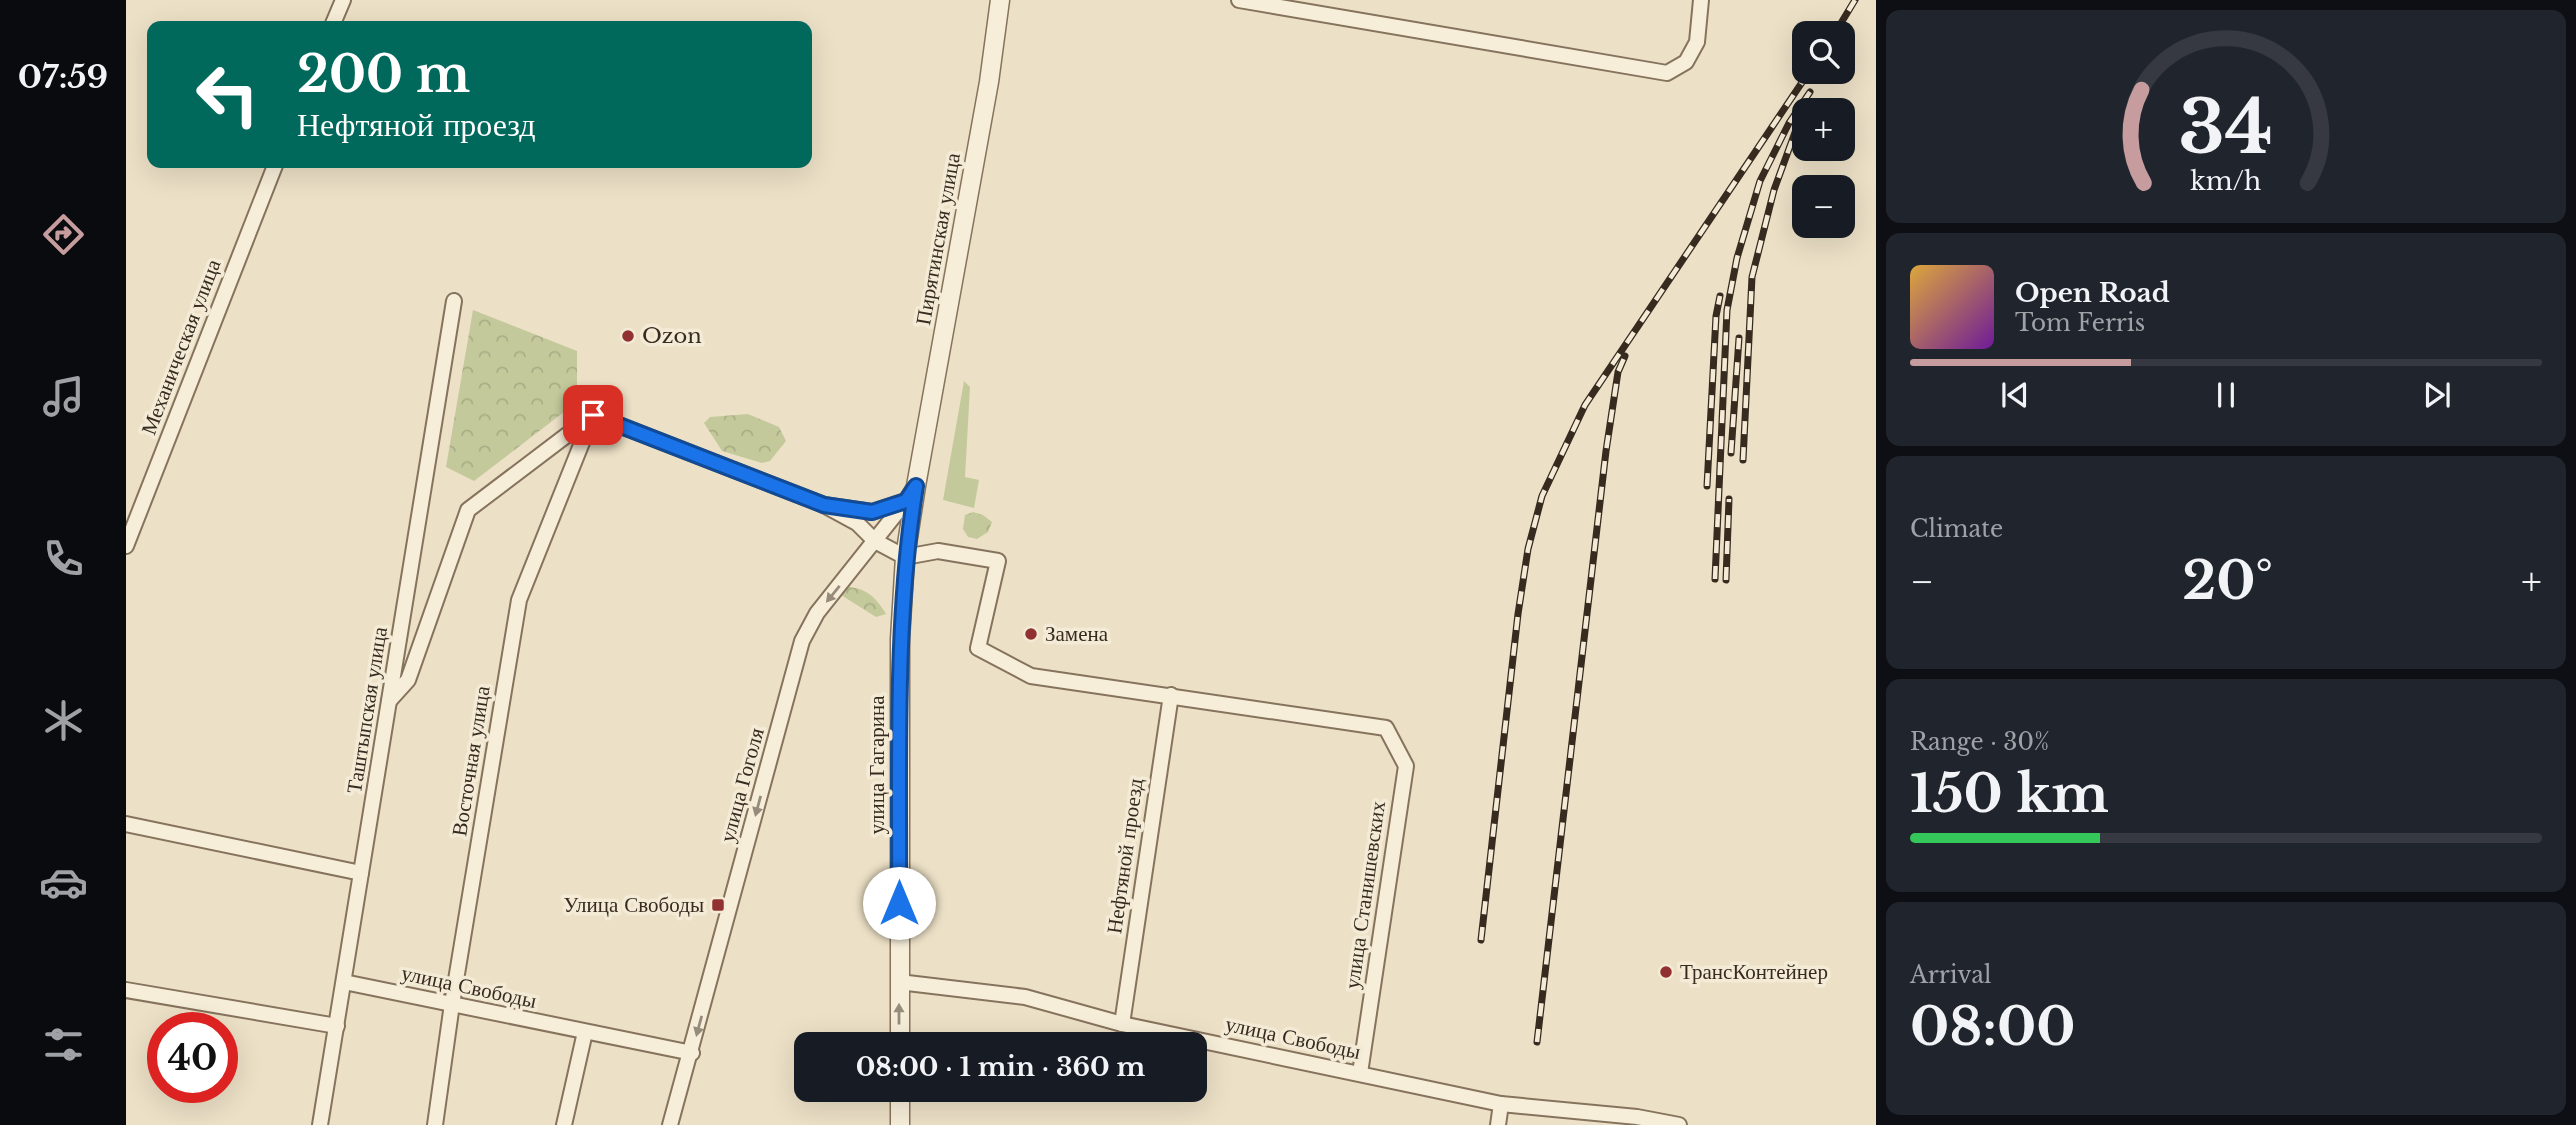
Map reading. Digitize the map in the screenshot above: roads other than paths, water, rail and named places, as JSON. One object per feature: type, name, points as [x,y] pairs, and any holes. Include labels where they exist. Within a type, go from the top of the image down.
[{"type":"street","points":[[334,21],[343,0]]},
{"type":"street","name":"Пирятинская улица","points":[[911,493],[984,108],[1000,0]]},
{"type":"street","points":[[1239,0],[1667,72],[1686,62],[1697,42],[1701,0]]},
{"type":"street","name":"Механическая улица","points":[[126,546],[274,168]]},
{"type":"street","name":"Таштыпская улица","points":[[320,1125],[454,301]]},
{"type":"street","points":[[389,701],[408,680],[468,510],[593,415],[824,505],[857,523],[875,541],[905,557],[938,551],[998,561],[978,648],[1031,676],[1171,695]]},
{"type":"street","name":"Восточная улица","points":[[435,1125],[452,1004],[519,600],[593,415]]},
{"type":"street","points":[[824,505],[872,512],[911,493]]},
{"type":"street","name":"улица Гоголя","points":[[670,1125],[692,1053],[802,641],[817,613],[911,493]]},
{"type":"street","name":"улица Гагарина","points":[[900,1032],[900,639],[911,493]]},
{"type":"street","name":"улица Станишевских","points":[[1171,695],[1386,728],[1406,766],[1360,1073]]},
{"type":"street","name":"Нефтяной проезд","points":[[1122,1024],[1171,695]]},
{"type":"street","points":[[126,824],[361,873]]},
{"type":"street","name":"улица Свободы","points":[[344,982],[692,1053]]},
{"type":"street","name":"улица Свободы","points":[[899,982],[1025,997],[1122,1024],[1501,1104],[1637,1116],[1679,1125]]},
{"type":"street","points":[[126,990],[337,1026]]},
{"type":"street","points":[[564,1125],[585,1032]]},
{"type":"street","points":[[900,1102],[900,1125]]},
{"type":"street","points":[[1498,1125],[1501,1104]]},
{"type":"railway","points":[[1842,21],[1855,0]]},
{"type":"railway","points":[[1481,940],[1518,614],[1528,549],[1542,496],[1585,405],[1801,84]]},
{"type":"railway","points":[[1715,579],[1727,310],[1737,258],[1760,181],[1789,123],[1810,92]]},
{"type":"railway","points":[[1743,460],[1752,277],[1774,190],[1792,141]]},
{"type":"railway","points":[[1707,486],[1716,316],[1720,296]]},
{"type":"railway","points":[[1731,453],[1739,338]]},
{"type":"railway","points":[[1537,1042],[1606,451],[1618,372],[1625,356]]},
{"type":"railway","points":[[1726,580],[1729,499]]},
{"type":"place","name":"Ozon","points":[[628,336]]},
{"type":"place","name":"Замена","points":[[1031,634]]},
{"type":"place","name":"Улица Свободы","points":[[718,905]]},
{"type":"place","name":"ТрансКонтейнер","points":[[1666,972]]}]
